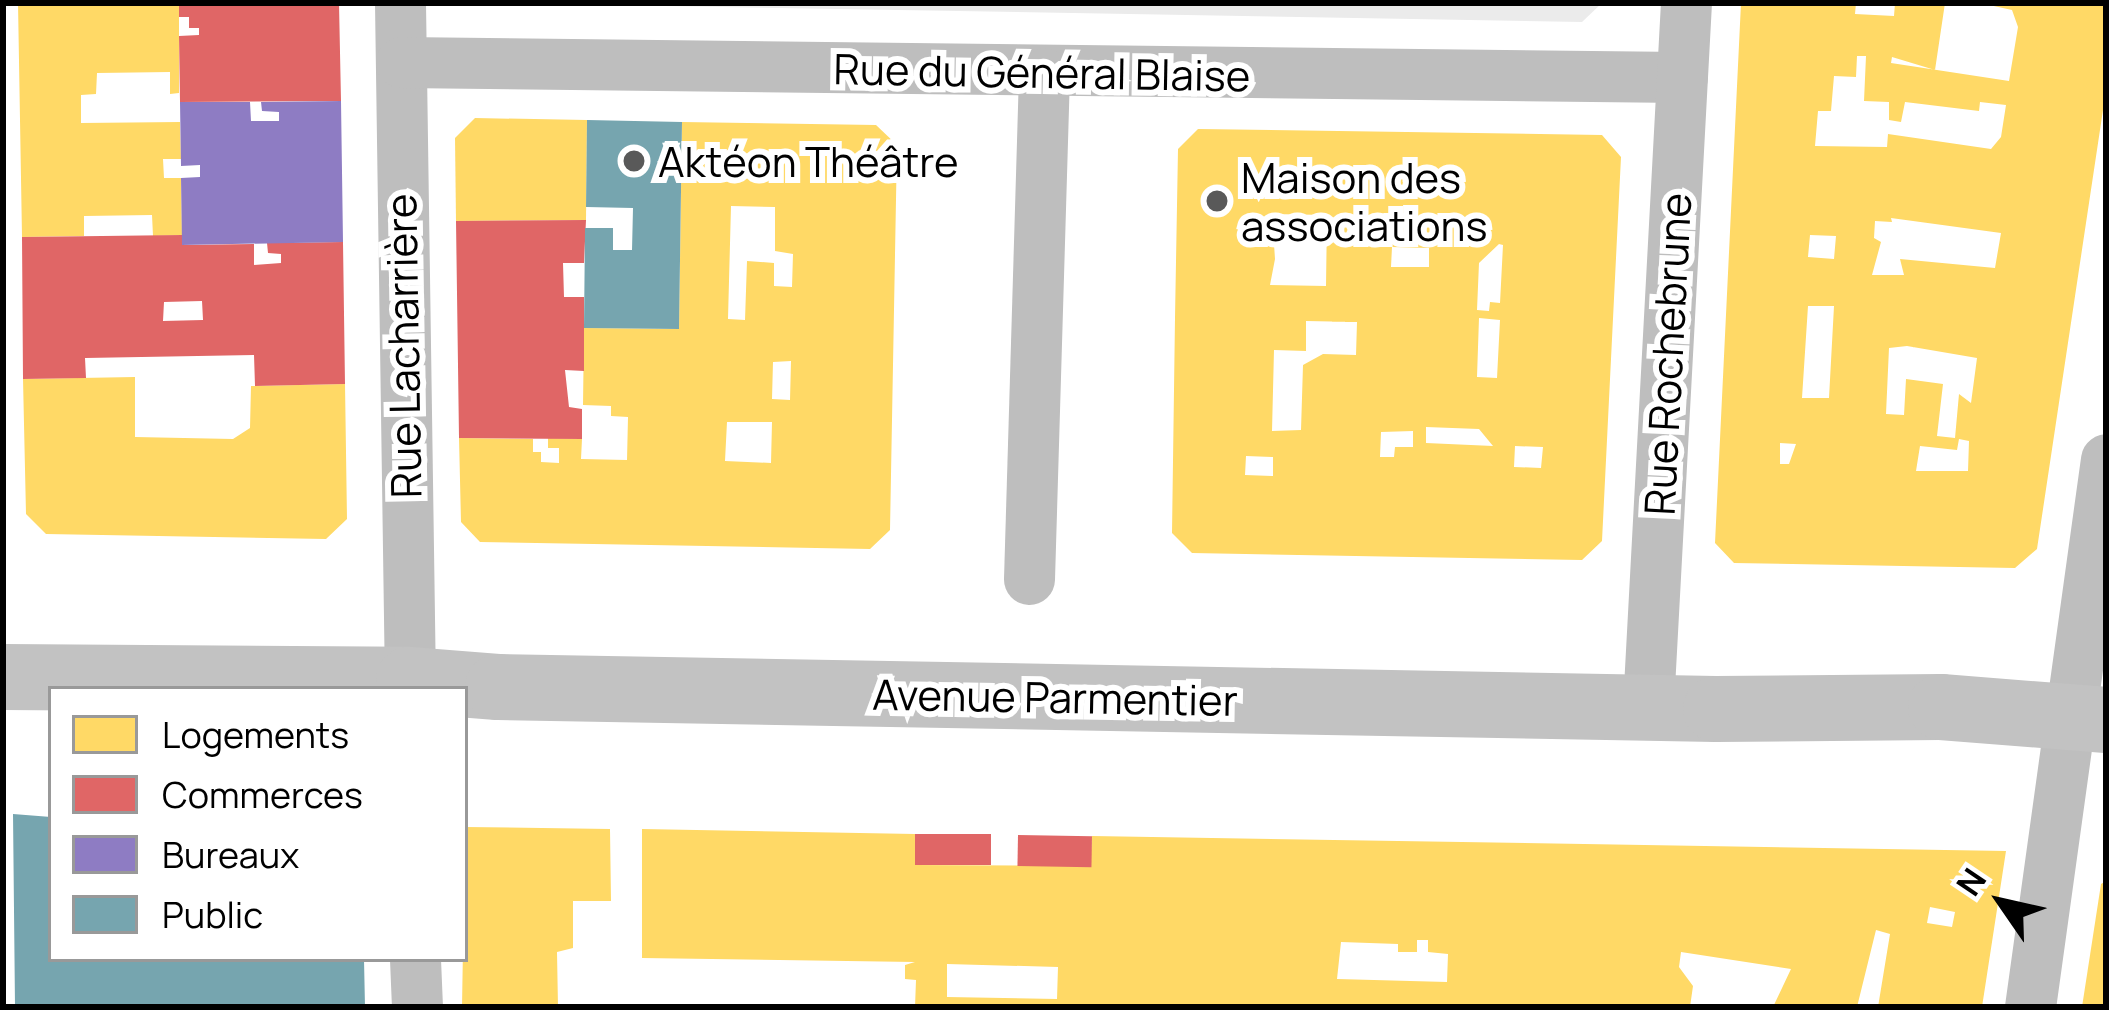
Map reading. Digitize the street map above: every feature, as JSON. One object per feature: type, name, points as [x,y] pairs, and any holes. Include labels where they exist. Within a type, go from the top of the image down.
[{"type":"street","name":"Rue Lacharrière","points":[[400,3],[410,685]]},
{"type":"street","name":"Rue Rochebrune","points":[[1648,706],[1686,3]]},
{"type":"street","name":"Rue du Général Blaise","points":[[401,62],[1682,77]]},
{"type":"street","points":[[1029,580],[1044,73]]},
{"type":"street","points":[[2030,1007],[2087,718],[2106,459]]},
{"type":"street","name":"Avenue Parmentier","points":[[3,677],[454,686]]},
{"type":"street","name":"Avenue Parmentier","points":[[468,686],[1942,707],[2087,718]]},
{"type":"street","points":[[415,962],[417,1007]]},
{"type":"shaded area","points":[[497,3],[1602,3],[1582,22]]},
{"type":"building: Logements","points":[[18,3],[179,3],[179,93],[170,94],[170,72],[97,73],[96,94],[81,95],[81,123],[180,122],[181,159],[163,159],[164,178],[181,178],[182,235],[153,236],[152,215],[84,216],[84,236],[22,237]]},
{"type":"building: Logements","points":[[1741,3],[1856,3],[1855,14],[1894,16],[1895,3],[1945,3],[1935,70],[2009,81],[2018,27],[2012,10],[1980,3],[2106,3],[2106,90],[2037,549],[2015,568],[1734,563],[1715,543]],"holes":[[[1857,56],[1866,56],[1864,101],[1889,102],[1889,120],[1901,122],[1905,102],[1979,111],[1980,102],[2006,105],[2001,137],[1991,149],[1888,134],[1887,147],[1815,146],[1818,111],[1831,111],[1834,76],[1856,77]],[[1892,57],[1933,69],[1891,63]],[[1891,218],[2001,233],[1995,268],[1900,259],[1904,275],[1872,275],[1881,242],[1874,238],[1875,221],[1892,222]],[[1810,235],[1836,236],[1834,259],[1808,257]],[[1808,306],[1834,306],[1829,398],[1802,398]],[[1907,346],[1977,358],[1971,403],[1959,394],[1955,438],[1937,436],[1943,384],[1906,379],[1904,415],[1886,414],[1889,348]],[[1959,439],[1969,441],[1968,471],[1916,471],[1920,446],[1957,450]],[[1780,443],[1796,444],[1789,464],[1780,464]]]},
{"type":"building: Logements","points":[[475,118],[587,120],[586,220],[456,221],[455,138]]},
{"type":"building: Logements","points":[[682,122],[876,125],[897,145],[890,530],[870,549],[480,542],[461,522],[459,438],[533,439],[533,452],[541,452],[541,462],[559,463],[559,448],[548,448],[548,438],[582,439],[581,459],[627,460],[628,417],[611,416],[611,406],[583,405],[584,328],[679,329]],"holes":[[[731,206],[775,207],[775,251],[793,254],[792,287],[774,286],[774,263],[747,261],[745,320],[728,319]],[[791,361],[790,400],[772,399],[773,362]],[[727,422],[772,422],[771,463],[725,461]]]},
{"type":"building: Logements","points":[[1198,129],[1602,135],[1621,157],[1602,541],[1582,560],[1192,553],[1172,533],[1178,149]],"holes":[[[1272,214],[1327,215],[1326,286],[1270,285],[1275,259]],[[1503,245],[1500,303],[1490,302],[1489,311],[1477,310],[1479,263]],[[1392,247],[1429,248],[1429,267],[1391,267]],[[1479,318],[1500,320],[1497,378],[1477,377]],[[1306,321],[1357,322],[1356,355],[1323,354],[1303,365],[1301,430],[1272,431],[1274,350],[1306,351]],[[1426,427],[1479,429],[1493,446],[1426,443]],[[1413,431],[1413,447],[1395,447],[1394,457],[1380,457],[1381,432]],[[1515,446],[1543,447],[1541,468],[1514,467]],[[1246,456],[1273,457],[1273,476],[1245,475]]]},
{"type":"building: Logements","points":[[135,377],[135,437],[233,439],[250,428],[251,386],[345,384],[347,519],[326,539],[46,534],[26,514],[23,379]]},
{"type":"building: Logements","points":[[468,827],[610,829],[611,901],[573,901],[573,948],[557,952],[558,1007],[462,1007],[463,962],[468,962]]},
{"type":"building: Logements","points":[[642,829],[915,834],[915,865],[1090,866],[1092,836],[2006,851],[1982,1007],[1878,1007],[1890,934],[1876,930],[1857,1007],[1773,1007],[1791,969],[1681,952],[1679,967],[1693,986],[1690,1007],[915,1007],[916,980],[905,979],[905,965],[915,962],[642,958]],"holes":[[[1930,907],[1955,912],[1952,927],[1927,923]],[[1417,940],[1428,940],[1428,952],[1448,954],[1447,982],[1337,979],[1341,942],[1398,944],[1398,952],[1417,952]],[[947,964],[1058,967],[1057,999],[947,997]]]},
{"type":"building: Logements","points":[[2106,881],[2106,1007],[2082,1007],[2101,884]]},
{"type":"building: Commerces","points":[[179,3],[339,3],[341,101],[180,102],[179,36],[199,35],[199,28],[189,28],[189,17],[179,17]]},
{"type":"building: Commerces","points":[[586,220],[584,263],[563,263],[564,297],[584,297],[584,371],[565,370],[569,407],[582,409],[582,439],[459,438],[456,221]]},
{"type":"building: Commerces","points":[[182,235],[182,245],[254,244],[254,265],[281,263],[281,254],[268,253],[267,243],[343,242],[345,384],[255,386],[254,355],[85,358],[86,378],[23,379],[22,237]],"holes":[[[202,301],[203,320],[163,321],[164,302]]]},
{"type":"building: Commerces","points":[[915,834],[991,834],[991,865],[915,865]]},
{"type":"building: Commerces","points":[[1018,835],[1092,836],[1091,867],[1017,866]]},
{"type":"building: Bureaux","points":[[341,101],[343,242],[182,245],[181,178],[200,177],[200,165],[181,166],[180,102],[250,102],[251,121],[279,121],[279,112],[262,111],[261,102]]},
{"type":"building: Public","points":[[587,120],[682,122],[679,329],[584,328],[585,228],[613,228],[613,250],[632,250],[633,208],[586,207]]},
{"type":"building: Public","points":[[13,814],[48,817],[48,962],[364,962],[365,1007],[15,1007]]},
{"type":"place","name":"Aktéon Théâtre","points":[[634,161]]},
{"type":"place","name":"Maison des associations","points":[[1217,201]]}]
